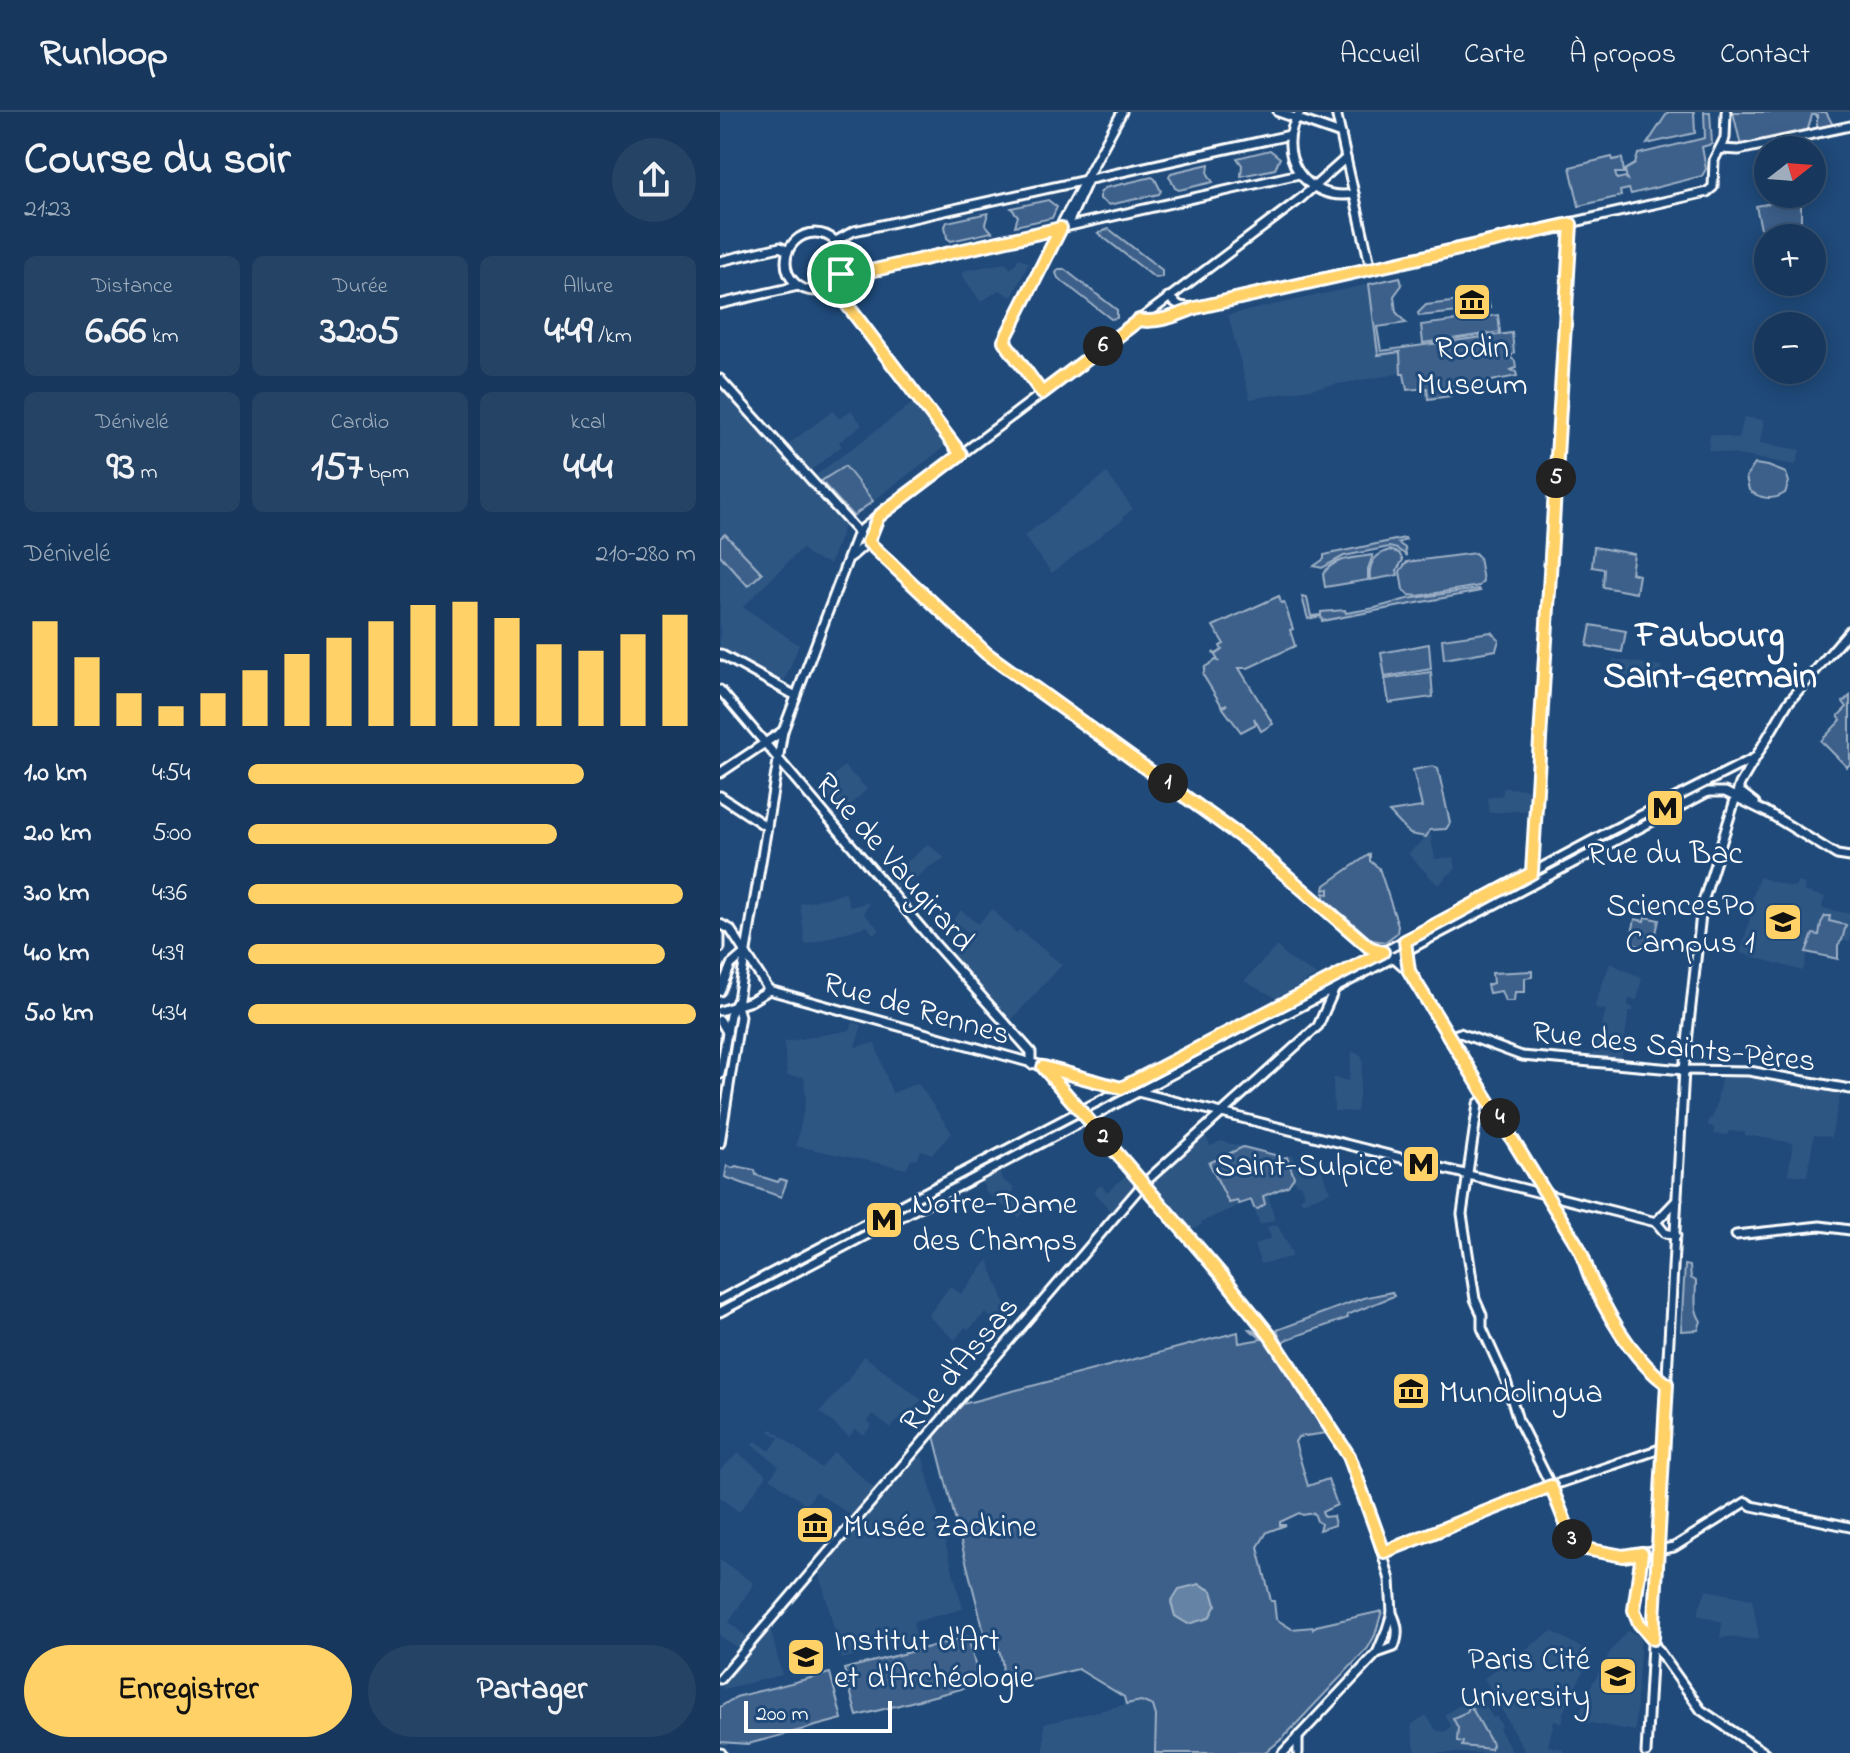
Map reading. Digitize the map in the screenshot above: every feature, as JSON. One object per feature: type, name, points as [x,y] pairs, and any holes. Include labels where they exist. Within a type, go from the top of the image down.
[{"type":"main road","points":[[1042,393],[1004,341],[1068,209],[1122,112]]},
{"type":"main road","points":[[1278,112],[1298,115],[1341,134]]},
{"type":"main road","points":[[1336,112],[1371,269]]},
{"type":"main road","points":[[1139,320],[1145,322],[1707,192],[1713,187],[1714,160],[1725,138],[1726,112]]},
{"type":"main road","points":[[1298,115],[1290,135],[1290,155],[1299,174],[1313,187],[1335,195],[1354,194]]},
{"type":"main road","points":[[1720,149],[1739,150],[1850,126]]},
{"type":"main road","points":[[836,241],[854,231],[1290,135]]},
{"type":"main road","points":[[720,1143],[740,1016],[737,1006],[745,953],[783,731],[858,532],[1313,187],[1346,158]]},
{"type":"main road","points":[[841,274],[857,274],[1299,174]]},
{"type":"main road","points":[[1531,885],[1571,224]]},
{"type":"main road","points":[[720,304],[798,286],[813,291],[832,285],[841,274],[844,258],[836,241],[822,233],[806,234],[795,241],[788,251],[788,270],[798,286]]},
{"type":"main road","points":[[720,261],[780,247],[788,251]]},
{"type":"main road","points":[[832,285],[961,454]]},
{"type":"main road","points":[[1168,297],[1180,306],[1195,308]]},
{"type":"main road","points":[[720,379],[858,532],[986,653],[1248,842],[1369,947],[1393,957],[1409,971],[1548,1195],[1583,1255],[1592,1282],[1613,1318],[1651,1372],[1667,1384]]},
{"type":"main road","points":[[849,559],[868,542],[878,517]]},
{"type":"main road","points":[[1646,1753],[1684,1070],[1702,905],[1737,794],[1754,758],[1787,704],[1850,630]]},
{"type":"main road","points":[[720,654],[796,696]]},
{"type":"main road","name":"Rue de Vaugirard","points":[[720,690],[937,947],[1031,1052],[1031,1064]]},
{"type":"main road","points":[[720,773],[783,731]]},
{"type":"main road","points":[[720,1300],[1121,1088],[1334,982],[1393,957],[1405,945],[1532,873],[1754,758]]},
{"type":"main road","points":[[720,1312],[1139,1092],[1383,952],[1405,945],[1531,885],[1708,792],[1720,790],[1737,794],[1837,855],[1850,857]]},
{"type":"main road","points":[[720,796],[767,827]]},
{"type":"main road","points":[[720,924],[730,929],[769,990],[720,1011]]},
{"type":"main road","points":[[720,935],[720,948]]},
{"type":"main road","points":[[1405,945],[1409,971]]},
{"type":"main road","points":[[720,991],[731,965],[745,953]]},
{"type":"main road","name":"Rue d'Assas","points":[[720,1679],[1143,1184],[1318,1026],[1334,982]]},
{"type":"main road","name":"Rue de Rennes","points":[[769,990],[1062,1073],[1656,1222]]},
{"type":"main road","points":[[720,1074],[730,1015],[737,1006]]},
{"type":"main road","points":[[720,1020],[727,1032]]},
{"type":"main road","name":"Rue des Saints-Pères","points":[[1448,1037],[1460,1033],[1522,1056],[1684,1070],[1749,1071],[1850,1089]]},
{"type":"main road","points":[[1043,1067],[1252,1312],[1349,1456],[1384,1552],[1392,1613],[1398,1628],[1394,1647],[1377,1653]]},
{"type":"main road","points":[[1060,1087],[1062,1073]]},
{"type":"main road","points":[[1483,1094],[1478,1104],[1462,1214],[1475,1299],[1482,1315],[1482,1328],[1506,1381],[1518,1420],[1551,1486],[1575,1547],[1623,1556],[1658,1550],[1679,1544],[1746,1502],[1752,1506],[1850,1527]]},
{"type":"main road","points":[[1676,1236],[1665,1233],[1656,1222],[1678,1200]]},
{"type":"main road","points":[[1736,1235],[1820,1226],[1850,1230]]},
{"type":"main road","points":[[1384,1552],[1551,1486],[1663,1448]]},
{"type":"main road","points":[[1642,1553],[1634,1610],[1639,1623],[1701,1710],[1762,1751]]},
{"type":"main road","points":[[1283,1753],[1377,1653],[1392,1613]]},
{"type":"main road","points":[[1298,1736],[1298,1753]]},
{"type":"shaded area","points":[[1668,112],[1694,112],[1695,133],[1647,144]]},
{"type":"shaded area","points":[[1704,112],[1710,112],[1712,144],[1702,147],[1706,169],[1702,176],[1631,194],[1629,189],[1620,191],[1621,196],[1579,206],[1570,167],[1612,157],[1613,160],[1622,158],[1624,173],[1615,173],[1617,179],[1627,179],[1625,170],[1635,164],[1638,154],[1705,138]]},
{"type":"shaded area","points":[[1733,112],[1826,112],[1833,125],[1817,129],[1817,115],[1812,115],[1807,132],[1788,136],[1754,136],[1754,143],[1741,146]]},
{"type":"shaded area","points":[[1270,150],[1280,158],[1275,169],[1241,176],[1242,165],[1237,158]]},
{"type":"shaded area","points":[[1209,164],[1208,174],[1213,182],[1179,190],[1169,176],[1171,173]]},
{"type":"shaded area","points":[[1152,177],[1161,191],[1159,194],[1109,205],[1100,199],[1100,193],[1105,188]]},
{"type":"shaded area","points":[[1048,200],[1057,207],[1052,218],[1015,226],[1018,216],[1011,208]]},
{"type":"shaded area","points":[[1756,208],[1801,208],[1801,221],[1760,224]]},
{"type":"shaded area","points":[[988,213],[985,224],[992,232],[951,241],[947,238],[947,222]]},
{"type":"shaded area","points":[[1109,229],[1162,270],[1162,277],[1155,278],[1098,233]]},
{"type":"shaded area","points":[[1019,258],[1029,263],[1012,297],[999,290],[981,302],[961,274],[966,270],[1005,263],[1011,269]]},
{"type":"shaded area","points":[[1064,269],[1117,310],[1117,318],[1111,319],[1058,278],[1056,273]]},
{"type":"shaded area","points":[[1400,277],[1402,285],[1394,296],[1396,312],[1406,323],[1377,327],[1381,351],[1512,333],[1514,353],[1510,357],[1515,361],[1516,368],[1511,370],[1517,376],[1466,386],[1450,385],[1451,396],[1428,399],[1427,388],[1407,390],[1404,374],[1401,374],[1400,352],[1378,355],[1369,284]]},
{"type":"shaded area","points":[[1369,284],[1377,354],[1400,352],[1403,373],[1250,399],[1228,315]]},
{"type":"shaded area","points":[[1487,297],[1490,308],[1461,312],[1462,308],[1459,312],[1419,316],[1418,313],[1426,305],[1469,302],[1464,307],[1481,308],[1482,304],[1478,303],[1477,298]]},
{"type":"shaded area","points":[[1498,315],[1500,332],[1423,343],[1421,325]]},
{"type":"shaded area","points":[[720,388],[844,526],[830,564],[811,557],[802,548],[743,607],[799,645],[785,680],[771,677],[720,648]]},
{"type":"shaded area","points":[[913,403],[946,446],[853,516],[816,475]]},
{"type":"shaded area","points":[[851,410],[862,425],[839,442],[842,446],[810,471],[787,445],[833,411],[839,419]]},
{"type":"shaded area","points":[[1744,417],[1764,420],[1760,443],[1800,450],[1796,465],[1708,450],[1710,434],[1739,439]]},
{"type":"shaded area","points":[[1755,464],[1786,473],[1789,482],[1785,493],[1767,498],[1749,490],[1746,477]]},
{"type":"shaded area","points":[[845,466],[873,501],[853,516],[821,481]]},
{"type":"shaded area","points":[[1107,473],[1133,509],[1052,573],[1024,536]]},
{"type":"shaded area","points":[[725,534],[762,573],[748,586],[720,555],[720,538]]},
{"type":"shaded area","points":[[1405,538],[1398,543],[1405,548],[1406,555],[1389,547],[1344,556],[1322,568],[1314,566],[1324,559],[1324,555]]},
{"type":"shaded area","points":[[1594,547],[1634,554],[1631,573],[1639,575],[1636,593],[1603,587],[1604,569],[1592,567]]},
{"type":"shaded area","points":[[1390,550],[1399,553],[1403,560],[1397,570],[1398,575],[1370,580],[1373,560]]},
{"type":"shaded area","points":[[1475,553],[1479,557],[1483,581],[1479,586],[1418,596],[1409,595],[1403,590],[1400,571],[1407,562]]},
{"type":"shaded area","points":[[1373,555],[1368,580],[1325,587],[1323,574],[1333,564]]},
{"type":"shaded area","points":[[1480,591],[1322,621],[1321,616],[1308,619],[1302,597],[1307,598],[1311,616],[1321,615],[1321,612],[1345,610],[1346,613],[1407,599]]},
{"type":"shaded area","points":[[1279,596],[1293,629],[1290,630],[1295,646],[1248,668],[1239,668],[1273,724],[1261,731],[1254,718],[1256,724],[1241,732],[1223,708],[1227,704],[1222,706],[1203,675],[1205,667],[1216,660],[1219,662],[1213,652],[1216,654],[1222,650],[1220,646],[1224,644],[1213,626]]},
{"type":"shaded area","points":[[1591,625],[1626,631],[1622,652],[1587,646]]},
{"type":"shaded area","points":[[1491,632],[1499,640],[1496,650],[1444,659],[1442,639]]},
{"type":"shaded area","points":[[1429,644],[1431,669],[1385,677],[1381,653]]},
{"type":"shaded area","points":[[1613,659],[1662,666],[1658,681],[1611,674]]},
{"type":"shaded area","points":[[1431,672],[1433,697],[1389,703],[1385,679]]},
{"type":"shaded area","points":[[1850,696],[1850,764],[1847,767],[1821,741],[1841,720],[1838,716],[1847,707],[1843,702]]},
{"type":"shaded area","points":[[844,766],[867,789],[840,815],[819,790]]},
{"type":"shaded area","points":[[1433,766],[1438,769],[1450,823],[1446,829],[1430,830],[1426,837],[1410,834],[1389,812],[1422,807],[1413,770]]},
{"type":"shaded area","points":[[1503,788],[1533,789],[1532,810],[1489,813],[1487,798],[1503,795]]},
{"type":"shaded area","points":[[1430,833],[1435,859],[1454,857],[1456,868],[1438,885],[1408,854]]},
{"type":"shaded area","points":[[928,844],[945,858],[929,867],[899,893],[887,879]]},
{"type":"shaded area","points":[[1370,854],[1370,861],[1379,868],[1398,925],[1397,933],[1385,942],[1372,940],[1324,898],[1324,893],[1329,894],[1329,889],[1324,890],[1325,885]]},
{"type":"shaded area","name":"SciencesPo Campus 1","points":[[1759,877],[1791,887],[1796,886],[1797,882],[1805,884],[1804,891],[1825,897],[1822,908],[1850,914],[1850,942],[1813,934],[1803,971],[1740,953]]},
{"type":"shaded area","points":[[846,893],[850,907],[869,902],[864,914],[880,930],[873,934],[867,926],[805,945],[800,904]]},
{"type":"shaded area","points":[[992,909],[1016,933],[1020,930],[1062,965],[1011,1020],[952,955],[970,934],[953,920],[961,910],[978,924]]},
{"type":"shaded area","points":[[1825,916],[1830,916],[1829,921],[1846,925],[1838,945],[1838,959],[1806,952],[1813,934],[1819,935]]},
{"type":"shaded area","points":[[1645,917],[1659,920],[1652,951],[1630,943],[1635,919],[1644,921]]},
{"type":"shaded area","points":[[1277,946],[1288,958],[1317,975],[1276,998],[1244,981]]},
{"type":"shaded area","points":[[1610,963],[1642,978],[1637,1000],[1629,999],[1628,1005],[1633,1011],[1629,1011],[1621,1061],[1597,1059],[1592,1055],[1606,1010],[1596,1008],[1595,1004]]},
{"type":"shaded area","points":[[1532,971],[1532,977],[1525,978],[1525,992],[1515,992],[1514,1001],[1505,1001],[1501,991],[1489,993],[1487,985],[1493,983],[1492,973]]},
{"type":"shaded area","points":[[853,1022],[862,1025],[855,1047],[875,1043],[892,1093],[918,1083],[952,1133],[932,1154],[921,1150],[907,1169],[796,1146],[806,1099],[804,1077],[787,1076],[784,1042],[850,1030]]},
{"type":"shaded area","points":[[1352,1051],[1362,1056],[1363,1063],[1357,1112],[1334,1111],[1333,1078],[1349,1081]]},
{"type":"shaded area","points":[[1722,1074],[1841,1092],[1831,1137],[1814,1135],[1807,1176],[1788,1174],[1793,1143],[1745,1135],[1745,1132],[1714,1134],[1714,1127],[1708,1126],[1709,1118],[1712,1118],[1716,1106]]},
{"type":"shaded area","points":[[1206,1136],[1210,1146],[1221,1141],[1279,1156],[1280,1159],[1292,1155],[1298,1164],[1317,1158],[1330,1192],[1302,1203],[1300,1198],[1305,1196],[1300,1184],[1294,1180],[1288,1186],[1268,1194],[1275,1220],[1260,1225],[1251,1200],[1189,1230],[1152,1184]]},
{"type":"shaded area","points":[[1243,1147],[1279,1156],[1280,1159],[1287,1157],[1294,1177],[1288,1186],[1263,1196],[1265,1204],[1258,1209],[1254,1208],[1251,1200],[1229,1203],[1209,1163]]},
{"type":"shaded area","points":[[727,1165],[755,1170],[756,1175],[778,1182],[780,1179],[787,1181],[781,1197],[725,1177]]},
{"type":"shaded area","points":[[999,1171],[1002,1179],[1014,1188],[1013,1195],[1028,1206],[1019,1218],[986,1192],[981,1181]]},
{"type":"shaded area","points":[[1129,1173],[1137,1182],[1111,1212],[1094,1191],[1101,1185],[1107,1192]]},
{"type":"shaded area","points":[[1275,1225],[1292,1253],[1291,1257],[1261,1264],[1254,1245],[1271,1238],[1267,1227]]},
{"type":"shaded area","points":[[988,1260],[1007,1308],[996,1321],[985,1313],[969,1329],[965,1327],[955,1340],[928,1316],[950,1286],[961,1294]]},
{"type":"shaded area","points":[[1685,1265],[1690,1266],[1691,1278],[1696,1281],[1696,1308],[1701,1321],[1698,1330],[1681,1331]]},
{"type":"shaded area","points":[[1392,1292],[1394,1296],[1347,1315],[1348,1318],[1285,1340],[1283,1344],[1277,1330],[1363,1298]]},
{"type":"shaded area","points":[[1249,1329],[1265,1338],[1327,1433],[1298,1437],[1295,1442],[1308,1486],[1328,1479],[1337,1505],[1322,1512],[1324,1517],[1333,1516],[1335,1525],[1319,1530],[1321,1524],[1314,1513],[1299,1513],[1280,1522],[1280,1525],[1286,1525],[1267,1532],[1258,1547],[1271,1601],[1274,1601],[1276,1619],[1292,1629],[1313,1629],[1382,1611],[1368,1648],[1265,1753],[1155,1753],[1156,1716],[1153,1706],[1141,1701],[1126,1704],[1124,1697],[1078,1669],[999,1688],[997,1681],[1001,1679],[1003,1668],[1000,1654],[990,1632],[984,1632],[934,1436],[963,1404],[1238,1332],[1239,1343],[1262,1339]]},
{"type":"shaded area","points":[[864,1356],[922,1400],[907,1418],[903,1415],[891,1428],[873,1414],[867,1421],[872,1425],[864,1435],[855,1429],[849,1437],[820,1412]]},
{"type":"shaded area","points":[[772,1429],[821,1468],[834,1452],[875,1489],[852,1516],[816,1492],[806,1505],[770,1478],[779,1466],[751,1444],[756,1441],[770,1451],[779,1438],[769,1431]]},
{"type":"shaded area","points":[[738,1453],[767,1475],[739,1512],[720,1497],[720,1470]]},
{"type":"shaded area","points":[[922,1455],[963,1609],[913,1622],[917,1640],[842,1659],[819,1571],[917,1456]]},
{"type":"shaded area","points":[[720,1560],[754,1583],[729,1622],[748,1638],[739,1649],[720,1636]]},
{"type":"shaded area","points":[[1199,1584],[1212,1591],[1216,1605],[1209,1618],[1188,1624],[1175,1616],[1171,1602],[1179,1589]]},
{"type":"shaded area","points":[[1706,1590],[1752,1599],[1757,1640],[1720,1638],[1722,1622],[1697,1615]]},
{"type":"shaded area","points":[[771,1631],[782,1675],[723,1689],[723,1683]]},
{"type":"shaded area","points":[[1552,1631],[1592,1654],[1563,1713],[1563,1723],[1554,1721],[1548,1746],[1563,1749],[1563,1753],[1526,1753],[1484,1678]]},
{"type":"shaded area","name":"Paris Cité University","points":[[1627,1631],[1641,1636],[1635,1731],[1579,1721],[1590,1688],[1610,1652]]},
{"type":"shaded area","points":[[968,1637],[980,1684],[857,1716],[844,1669]]},
{"type":"shaded area","points":[[830,1673],[842,1719],[748,1744],[720,1742],[720,1707],[736,1697]]},
{"type":"shaded area","points":[[1478,1693],[1493,1718],[1496,1716],[1502,1726],[1499,1728],[1513,1753],[1416,1753],[1412,1724],[1426,1715],[1436,1730],[1445,1732],[1451,1726],[1444,1715]]},
{"type":"shaded area","points":[[1140,1701],[1149,1703],[1155,1711],[1155,1753],[1044,1753],[1044,1724]]},
{"type":"shaded area","points":[[1470,1705],[1492,1744],[1491,1749],[1462,1746],[1463,1742],[1457,1741],[1458,1728],[1453,1718],[1467,1712]]},
{"type":"place","name":"Rodin Museum","points":[[1472,302]]},
{"type":"place","name":"Rue du Bac","points":[[1665,808]]},
{"type":"place","name":"SciencesPo Campus 1","points":[[1783,922]]},
{"type":"place","name":"Saint-Sulpice","points":[[1421,1164]]},
{"type":"place","name":"Notre-Dame des Champs","points":[[884,1220]]},
{"type":"place","name":"Mundolingua","points":[[1411,1391]]},
{"type":"place","name":"Musée Zadkine","points":[[815,1525]]},
{"type":"place","name":"Institut d'Art et d'Archéologie","points":[[806,1657]]},
{"type":"place","name":"Paris Cité University","points":[[1618,1676]]},
{"type":"district","name":"Faubourg Saint-Germain","points":[[1710,654]]},
{"type":"route","points":[[1571,224],[1532,873],[1405,941],[1409,971],[1548,1195],[1583,1255],[1592,1282],[1613,1318],[1651,1372],[1667,1384],[1653,1639],[1639,1623],[1634,1610],[1642,1553],[1623,1556],[1575,1547],[1551,1486],[1384,1552],[1349,1456],[1271,1337],[1043,1067],[1121,1088],[1383,952],[1369,947],[1248,842],[986,653],[868,542],[878,517],[961,454],[832,285],[841,274],[857,274],[1061,228],[1004,341],[1042,393],[1139,320],[1145,322],[1195,308],[1571,224]]}]
